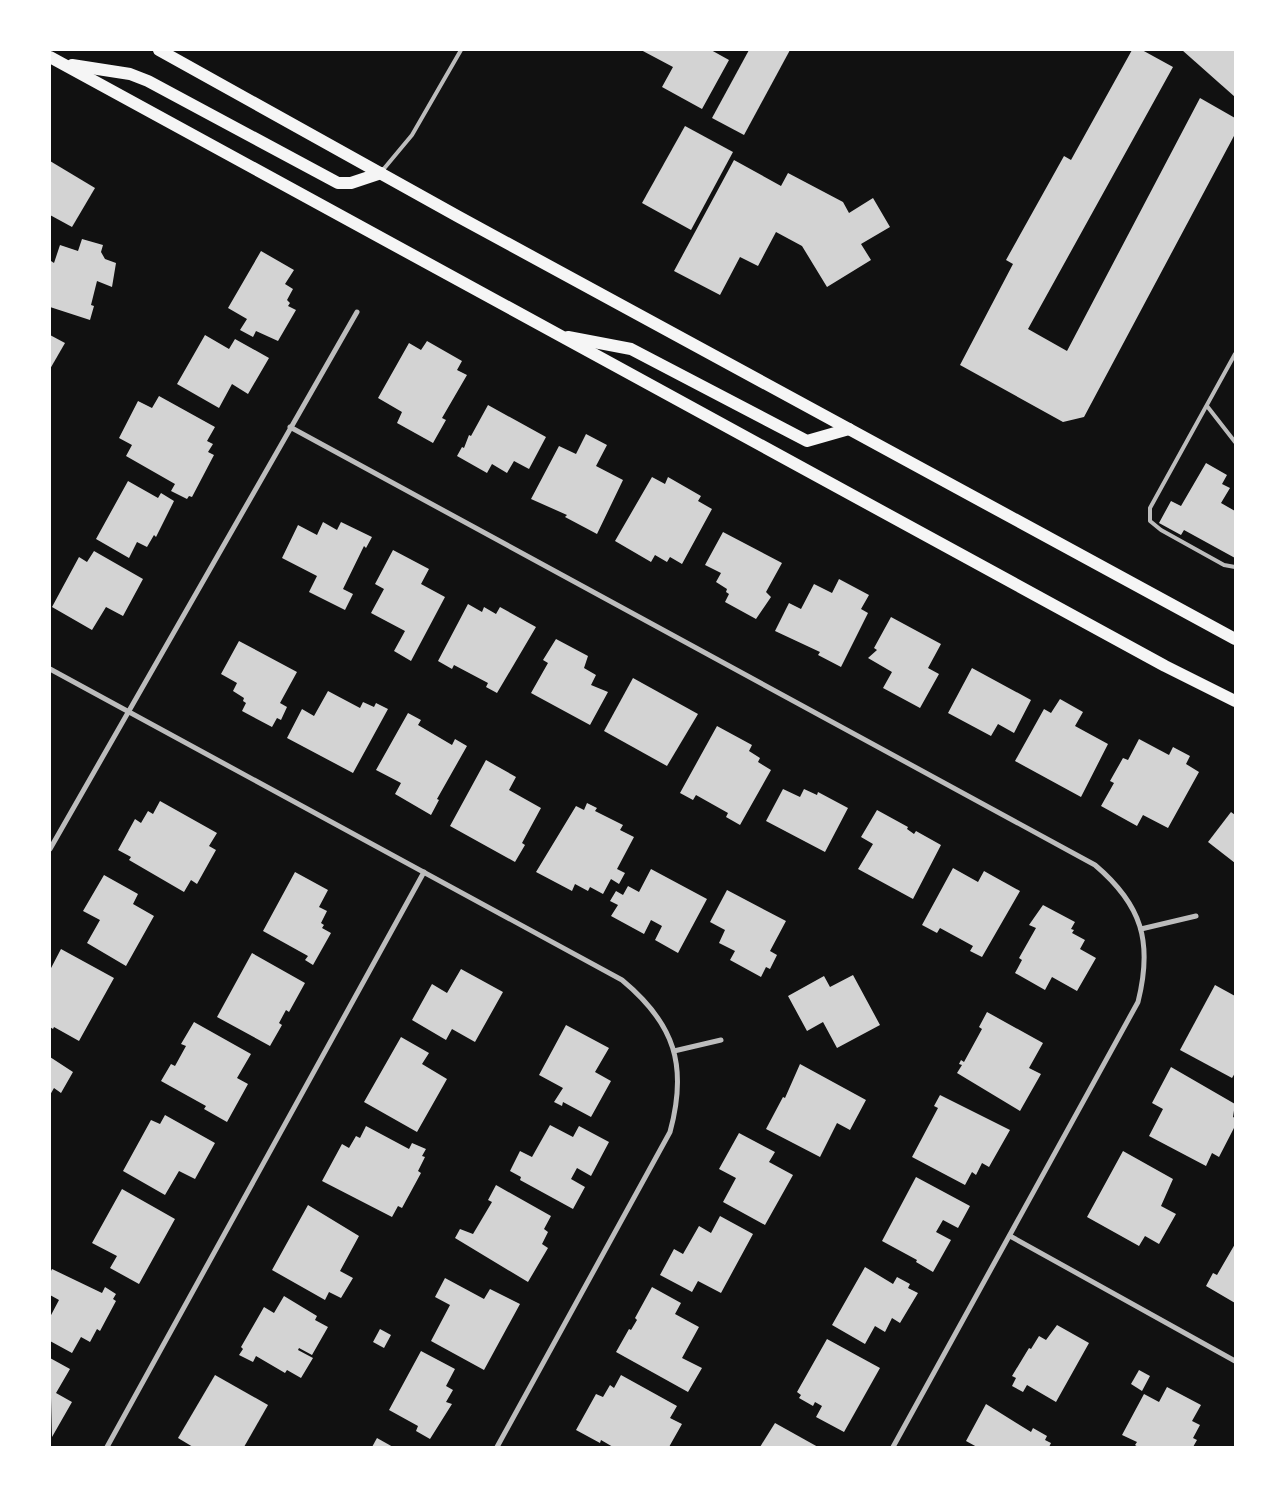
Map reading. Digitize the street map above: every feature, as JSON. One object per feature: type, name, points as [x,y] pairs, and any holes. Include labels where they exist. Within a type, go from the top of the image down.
[{"type":"main road","points":[[159,50],[849,430],[1235,639]]},
{"type":"main road","points":[[50,57],[1164,666],[1235,701]]},
{"type":"main road","points":[[62,64],[130,74],[148,81],[338,183],[351,183],[381,173]]},
{"type":"main road","points":[[556,335],[631,349],[807,441],[849,430]]},
{"type":"street","points":[[50,849],[127,710],[357,312]]},
{"type":"street","points":[[290,427],[1095,865],[1115,882],[1130,904],[1141,929],[1144,944],[1145,974],[1138,1002],[893,1447]]},
{"type":"street","points":[[50,669],[622,980],[643,997],[662,1023],[674,1051],[679,1076],[678,1104],[670,1132],[497,1447]]},
{"type":"street","points":[[107,1447],[424,872]]},
{"type":"street","points":[[1141,929],[1196,916]]},
{"type":"street","points":[[674,1051],[721,1040]]},
{"type":"street","points":[[1010,1236],[1235,1361]]},
{"type":"lane","points":[[381,173],[412,135],[461,50]]},
{"type":"lane","points":[[1235,354],[1150,508],[1150,521],[1161,530],[1224,565],[1235,567]]},
{"type":"lane","points":[[1207,406],[1235,442]]},
{"type":"building","points":[[641,50],[711,50],[729,60],[702,109],[662,87],[673,67]]},
{"type":"building","points":[[749,50],[790,50],[744,135],[712,118]]},
{"type":"building","points":[[1132,50],[1142,50],[1173,67],[1028,329],[1067,351],[1200,98],[1235,118],[1235,134],[1084,417],[1063,422],[960,365],[1013,264],[1006,260],[1064,156],[1071,160]]},
{"type":"building","points":[[1182,50],[1235,50],[1235,97]]},
{"type":"building","points":[[685,126],[733,152],[691,230],[642,203]]},
{"type":"building","points":[[734,160],[781,186],[788,173],[843,202],[849,213],[873,198],[890,227],[861,244],[871,260],[827,287],[802,246],[776,232],[758,266],[740,257],[720,295],[674,271]]},
{"type":"building","points":[[50,161],[95,188],[72,227],[50,215]]},
{"type":"building","points":[[82,239],[103,245],[101,252],[105,259],[116,263],[112,287],[97,281],[91,305],[94,306],[90,320],[50,307],[51,261],[54,263],[60,245],[78,251]]},
{"type":"building","points":[[261,251],[294,270],[285,284],[293,289],[287,300],[290,303],[288,306],[296,310],[278,341],[256,331],[253,337],[240,330],[247,319],[228,308]]},
{"type":"building","points":[[50,335],[65,343],[50,369]]},
{"type":"building","points":[[205,335],[229,349],[235,339],[269,358],[248,394],[232,384],[219,408],[177,384]]},
{"type":"building","points":[[427,341],[462,361],[457,370],[467,375],[442,418],[446,420],[433,443],[397,423],[402,412],[378,398],[409,343],[421,350]]},
{"type":"building","points":[[159,396],[215,427],[207,441],[213,444],[208,452],[214,455],[192,497],[189,496],[187,499],[171,491],[175,484],[126,456],[132,445],[119,438],[138,401],[152,408]]},
{"type":"building","points":[[488,405],[546,437],[529,469],[514,461],[507,473],[492,464],[487,473],[457,456],[462,447],[464,448],[469,435],[471,436]]},
{"type":"building","points":[[586,434],[607,445],[596,466],[623,480],[597,534],[565,517],[567,515],[531,499],[559,446],[576,454]]},
{"type":"building","points":[[1206,463],[1227,475],[1222,484],[1230,488],[1221,503],[1235,511],[1235,558],[1184,530],[1181,535],[1159,523],[1171,501],[1181,506]]},
{"type":"building","points":[[652,477],[665,484],[668,477],[701,496],[698,501],[712,509],[682,564],[670,557],[667,562],[655,555],[651,562],[615,541]]},
{"type":"building","points":[[128,481],[158,498],[161,493],[174,501],[156,537],[154,535],[147,547],[137,542],[129,558],[96,539]]},
{"type":"building","points":[[323,522],[337,530],[341,522],[372,537],[366,548],[364,546],[343,589],[353,594],[345,610],[309,592],[317,576],[282,558],[298,525],[317,535]]},
{"type":"building","points":[[723,532],[782,563],[766,592],[771,597],[756,619],[725,602],[729,594],[726,592],[727,589],[716,582],[721,573],[705,565]]},
{"type":"building","points":[[393,550],[429,569],[421,584],[445,597],[411,661],[394,651],[405,631],[371,613],[384,589],[375,584]]},
{"type":"building","points":[[94,551],[143,579],[123,616],[106,607],[92,630],[52,607],[79,557],[87,562]]},
{"type":"building","points":[[839,579],[869,595],[861,609],[868,613],[841,667],[818,655],[820,652],[775,631],[789,603],[801,609],[814,584],[832,593]]},
{"type":"building","points":[[468,604],[482,612],[484,607],[496,614],[500,607],[536,627],[497,693],[486,687],[488,683],[454,665],[452,669],[438,661]]},
{"type":"building","points":[[891,617],[941,644],[928,668],[939,674],[920,708],[883,688],[892,672],[868,658],[877,650],[874,648]]},
{"type":"building","points":[[556,639],[588,656],[584,668],[596,675],[591,685],[608,692],[590,725],[531,693],[548,663],[543,660]]},
{"type":"building","points":[[239,641],[297,672],[280,703],[287,707],[281,720],[277,718],[272,727],[242,711],[246,703],[243,701],[244,698],[233,691],[237,683],[221,674]]},
{"type":"building","points":[[972,668],[1031,700],[1014,733],[998,724],[991,736],[948,713]]},
{"type":"building","points":[[633,678],[698,714],[667,766],[604,731]]},
{"type":"building","points":[[328,691],[360,708],[363,702],[374,707],[376,703],[388,709],[353,773],[287,738],[302,709],[314,716]]},
{"type":"building","points":[[1060,699],[1083,712],[1075,726],[1108,744],[1081,797],[1015,761],[1044,709],[1051,713]]},
{"type":"building","points":[[408,713],[421,720],[418,725],[452,745],[455,739],[467,746],[437,799],[439,800],[431,815],[395,794],[401,783],[376,770]]},
{"type":"building","points":[[717,726],[752,745],[749,751],[760,758],[758,762],[771,770],[740,825],[726,817],[728,813],[696,795],[693,800],[680,793]]},
{"type":"building","points":[[1139,739],[1169,755],[1173,747],[1190,756],[1186,764],[1199,772],[1168,828],[1143,815],[1137,826],[1101,806],[1114,783],[1110,781],[1123,758],[1128,760]]},
{"type":"building","points":[[486,760],[516,777],[509,790],[541,808],[522,843],[525,845],[515,862],[450,826]]},
{"type":"building","points":[[783,789],[800,797],[804,789],[817,795],[818,792],[848,808],[825,852],[766,821]]},
{"type":"building","points":[[160,801],[217,833],[209,846],[216,850],[197,884],[191,880],[184,892],[129,860],[131,857],[118,850],[135,819],[141,823],[148,811],[153,814]]},
{"type":"building","points":[[587,803],[597,808],[595,811],[623,825],[620,830],[634,837],[617,869],[625,873],[619,884],[611,879],[603,894],[590,887],[588,891],[575,884],[572,891],[536,872],[576,806],[584,810]]},
{"type":"building","points":[[877,810],[908,827],[907,829],[914,834],[916,831],[941,845],[913,899],[858,869],[873,844],[861,837]]},
{"type":"building","points":[[1231,812],[1235,815],[1235,863],[1208,842]]},
{"type":"building","points":[[953,868],[978,882],[984,871],[1020,891],[982,957],[970,951],[973,946],[940,928],[937,933],[922,925]]},
{"type":"building","points":[[651,869],[707,899],[678,953],[655,940],[662,926],[651,920],[644,934],[611,916],[618,905],[610,901],[616,891],[623,895],[628,886],[639,892]]},
{"type":"building","points":[[295,872],[328,890],[319,907],[327,911],[321,923],[324,925],[322,928],[331,933],[313,965],[305,960],[308,956],[263,931]]},
{"type":"building","points":[[104,875],[138,894],[133,904],[154,916],[126,966],[87,943],[100,920],[83,911]]},
{"type":"building","points":[[727,890],[786,921],[770,951],[777,955],[770,969],[766,967],[761,977],[730,960],[735,951],[719,943],[725,930],[710,922]]},
{"type":"building","points":[[1043,905],[1075,922],[1071,929],[1074,930],[1072,933],[1085,940],[1080,949],[1096,958],[1077,991],[1052,977],[1045,990],[1015,973],[1022,960],[1019,958],[1036,928],[1029,925]]},
{"type":"building","points":[[61,949],[114,978],[79,1041],[54,1027],[53,1029],[50,1027],[50,970]]},
{"type":"building","points":[[252,953],[305,983],[289,1012],[286,1010],[279,1023],[282,1025],[270,1046],[217,1017]]},
{"type":"building","points":[[461,969],[503,992],[475,1042],[452,1029],[446,1040],[412,1020],[432,984],[447,993]]},
{"type":"building","points":[[853,975],[880,1025],[837,1048],[823,1022],[807,1031],[788,996],[824,976],[830,987]]},
{"type":"building","points":[[1215,985],[1235,996],[1235,1073],[1232,1078],[1180,1050]]},
{"type":"building","points":[[987,1012],[1043,1043],[1029,1068],[1041,1074],[1020,1111],[957,1073],[962,1065],[959,1064],[961,1060],[964,1062],[982,1029],[979,1027]]},
{"type":"building","points":[[194,1022],[251,1054],[237,1078],[248,1084],[227,1122],[204,1109],[206,1106],[161,1081],[171,1064],[175,1066],[186,1046],[181,1044]]},
{"type":"building","points":[[566,1025],[609,1048],[595,1072],[611,1081],[591,1117],[563,1102],[562,1106],[554,1102],[563,1088],[539,1075]]},
{"type":"building","points":[[401,1037],[429,1053],[422,1064],[447,1079],[417,1132],[364,1102]]},
{"type":"building","points":[[50,1057],[73,1072],[61,1093],[54,1088],[50,1095]]},
{"type":"building","points":[[800,1064],[866,1100],[850,1130],[837,1123],[820,1157],[766,1129],[783,1097],[785,1098]]},
{"type":"building","points":[[1171,1067],[1235,1104],[1233,1117],[1235,1118],[1235,1126],[1219,1157],[1212,1153],[1206,1166],[1149,1136],[1163,1109],[1152,1103]]},
{"type":"building","points":[[940,1095],[1010,1130],[989,1167],[982,1163],[976,1175],[972,1172],[965,1185],[912,1157],[938,1108],[934,1106]]},
{"type":"building","points":[[165,1115],[215,1143],[195,1179],[179,1171],[165,1195],[123,1171],[151,1120],[160,1124]]},
{"type":"building","points":[[550,1125],[573,1137],[579,1126],[609,1142],[591,1176],[577,1168],[571,1179],[585,1187],[573,1209],[520,1180],[521,1177],[510,1171],[520,1151],[532,1157]]},
{"type":"building","points":[[366,1126],[409,1149],[412,1143],[426,1149],[422,1156],[425,1157],[418,1171],[421,1173],[402,1208],[398,1206],[392,1217],[322,1181],[342,1144],[349,1148],[356,1136],[360,1138]]},
{"type":"building","points":[[739,1133],[775,1152],[769,1162],[793,1175],[765,1225],[723,1202],[736,1178],[719,1169]]},
{"type":"building","points":[[1123,1151],[1173,1179],[1161,1206],[1176,1214],[1159,1244],[1145,1236],[1139,1246],[1087,1217]]},
{"type":"building","points":[[916,1177],[970,1206],[958,1228],[943,1220],[936,1232],[951,1240],[933,1272],[916,1262],[917,1260],[882,1241]]},
{"type":"building","points":[[496,1185],[551,1216],[544,1229],[548,1232],[542,1244],[548,1248],[528,1282],[455,1238],[460,1229],[473,1234],[492,1202],[488,1200]]},
{"type":"building","points":[[122,1189],[175,1219],[139,1284],[110,1268],[117,1256],[92,1243]]},
{"type":"building","points":[[308,1205],[359,1236],[340,1271],[353,1278],[341,1298],[329,1292],[325,1300],[272,1270]]},
{"type":"building","points":[[720,1216],[753,1234],[721,1293],[698,1281],[692,1292],[660,1275],[674,1249],[683,1254],[699,1226],[711,1233]]},
{"type":"building","points":[[1235,1244],[1235,1303],[1206,1286],[1213,1273],[1217,1275]]},
{"type":"building","points":[[865,1267],[893,1284],[897,1277],[910,1284],[908,1288],[918,1293],[900,1323],[892,1318],[885,1332],[875,1326],[865,1344],[832,1325]]},
{"type":"building","points":[[52,1269],[102,1293],[105,1287],[116,1294],[113,1299],[116,1301],[100,1331],[97,1329],[90,1342],[81,1337],[72,1353],[50,1341],[50,1317],[59,1300],[50,1295],[50,1273]]},
{"type":"building","points":[[445,1278],[484,1299],[490,1289],[520,1304],[484,1370],[431,1341],[450,1305],[435,1297]]},
{"type":"building","points":[[652,1287],[681,1303],[675,1314],[699,1327],[682,1358],[702,1368],[688,1392],[616,1352],[629,1329],[631,1330],[637,1320],[635,1318]]},
{"type":"building","points":[[284,1296],[317,1316],[315,1320],[328,1327],[312,1355],[299,1348],[298,1350],[313,1358],[301,1378],[287,1370],[285,1373],[256,1356],[253,1362],[239,1355],[243,1349],[241,1347],[264,1307],[274,1313]]},
{"type":"building","points":[[1057,1325],[1089,1343],[1056,1402],[1027,1385],[1023,1392],[1012,1386],[1016,1378],[1012,1376],[1029,1348],[1031,1349],[1039,1336],[1046,1340]]},
{"type":"building","points":[[380,1329],[391,1335],[384,1348],[373,1342]]},
{"type":"building","points":[[827,1339],[880,1368],[844,1432],[816,1417],[822,1406],[815,1402],[813,1406],[799,1398],[801,1395],[797,1392]]},
{"type":"building","points":[[421,1351],[455,1369],[446,1386],[453,1390],[446,1402],[452,1404],[430,1439],[416,1431],[418,1426],[389,1410]]},
{"type":"building","points":[[50,1358],[70,1369],[56,1393],[72,1402],[52,1437]]},
{"type":"building","points":[[1139,1370],[1150,1376],[1142,1391],[1131,1384]]},
{"type":"building","points":[[215,1375],[268,1405],[244,1447],[193,1447],[178,1438]]},
{"type":"building","points":[[621,1375],[677,1406],[670,1418],[682,1424],[669,1447],[613,1447],[601,1440],[600,1443],[576,1430],[596,1394],[603,1397],[610,1385],[614,1388]]},
{"type":"building","points":[[1167,1387],[1201,1405],[1192,1421],[1200,1425],[1193,1438],[1197,1440],[1193,1447],[1138,1447],[1135,1445],[1137,1442],[1122,1435],[1144,1394],[1159,1402]]},
{"type":"building","points":[[986,1404],[1031,1432],[1033,1428],[1047,1436],[1045,1440],[1051,1443],[1049,1447],[977,1447],[966,1441]]},
{"type":"building","points":[[775,1423],[818,1447],[760,1447]]},
{"type":"building","points":[[377,1438],[393,1447],[372,1447]]}]
